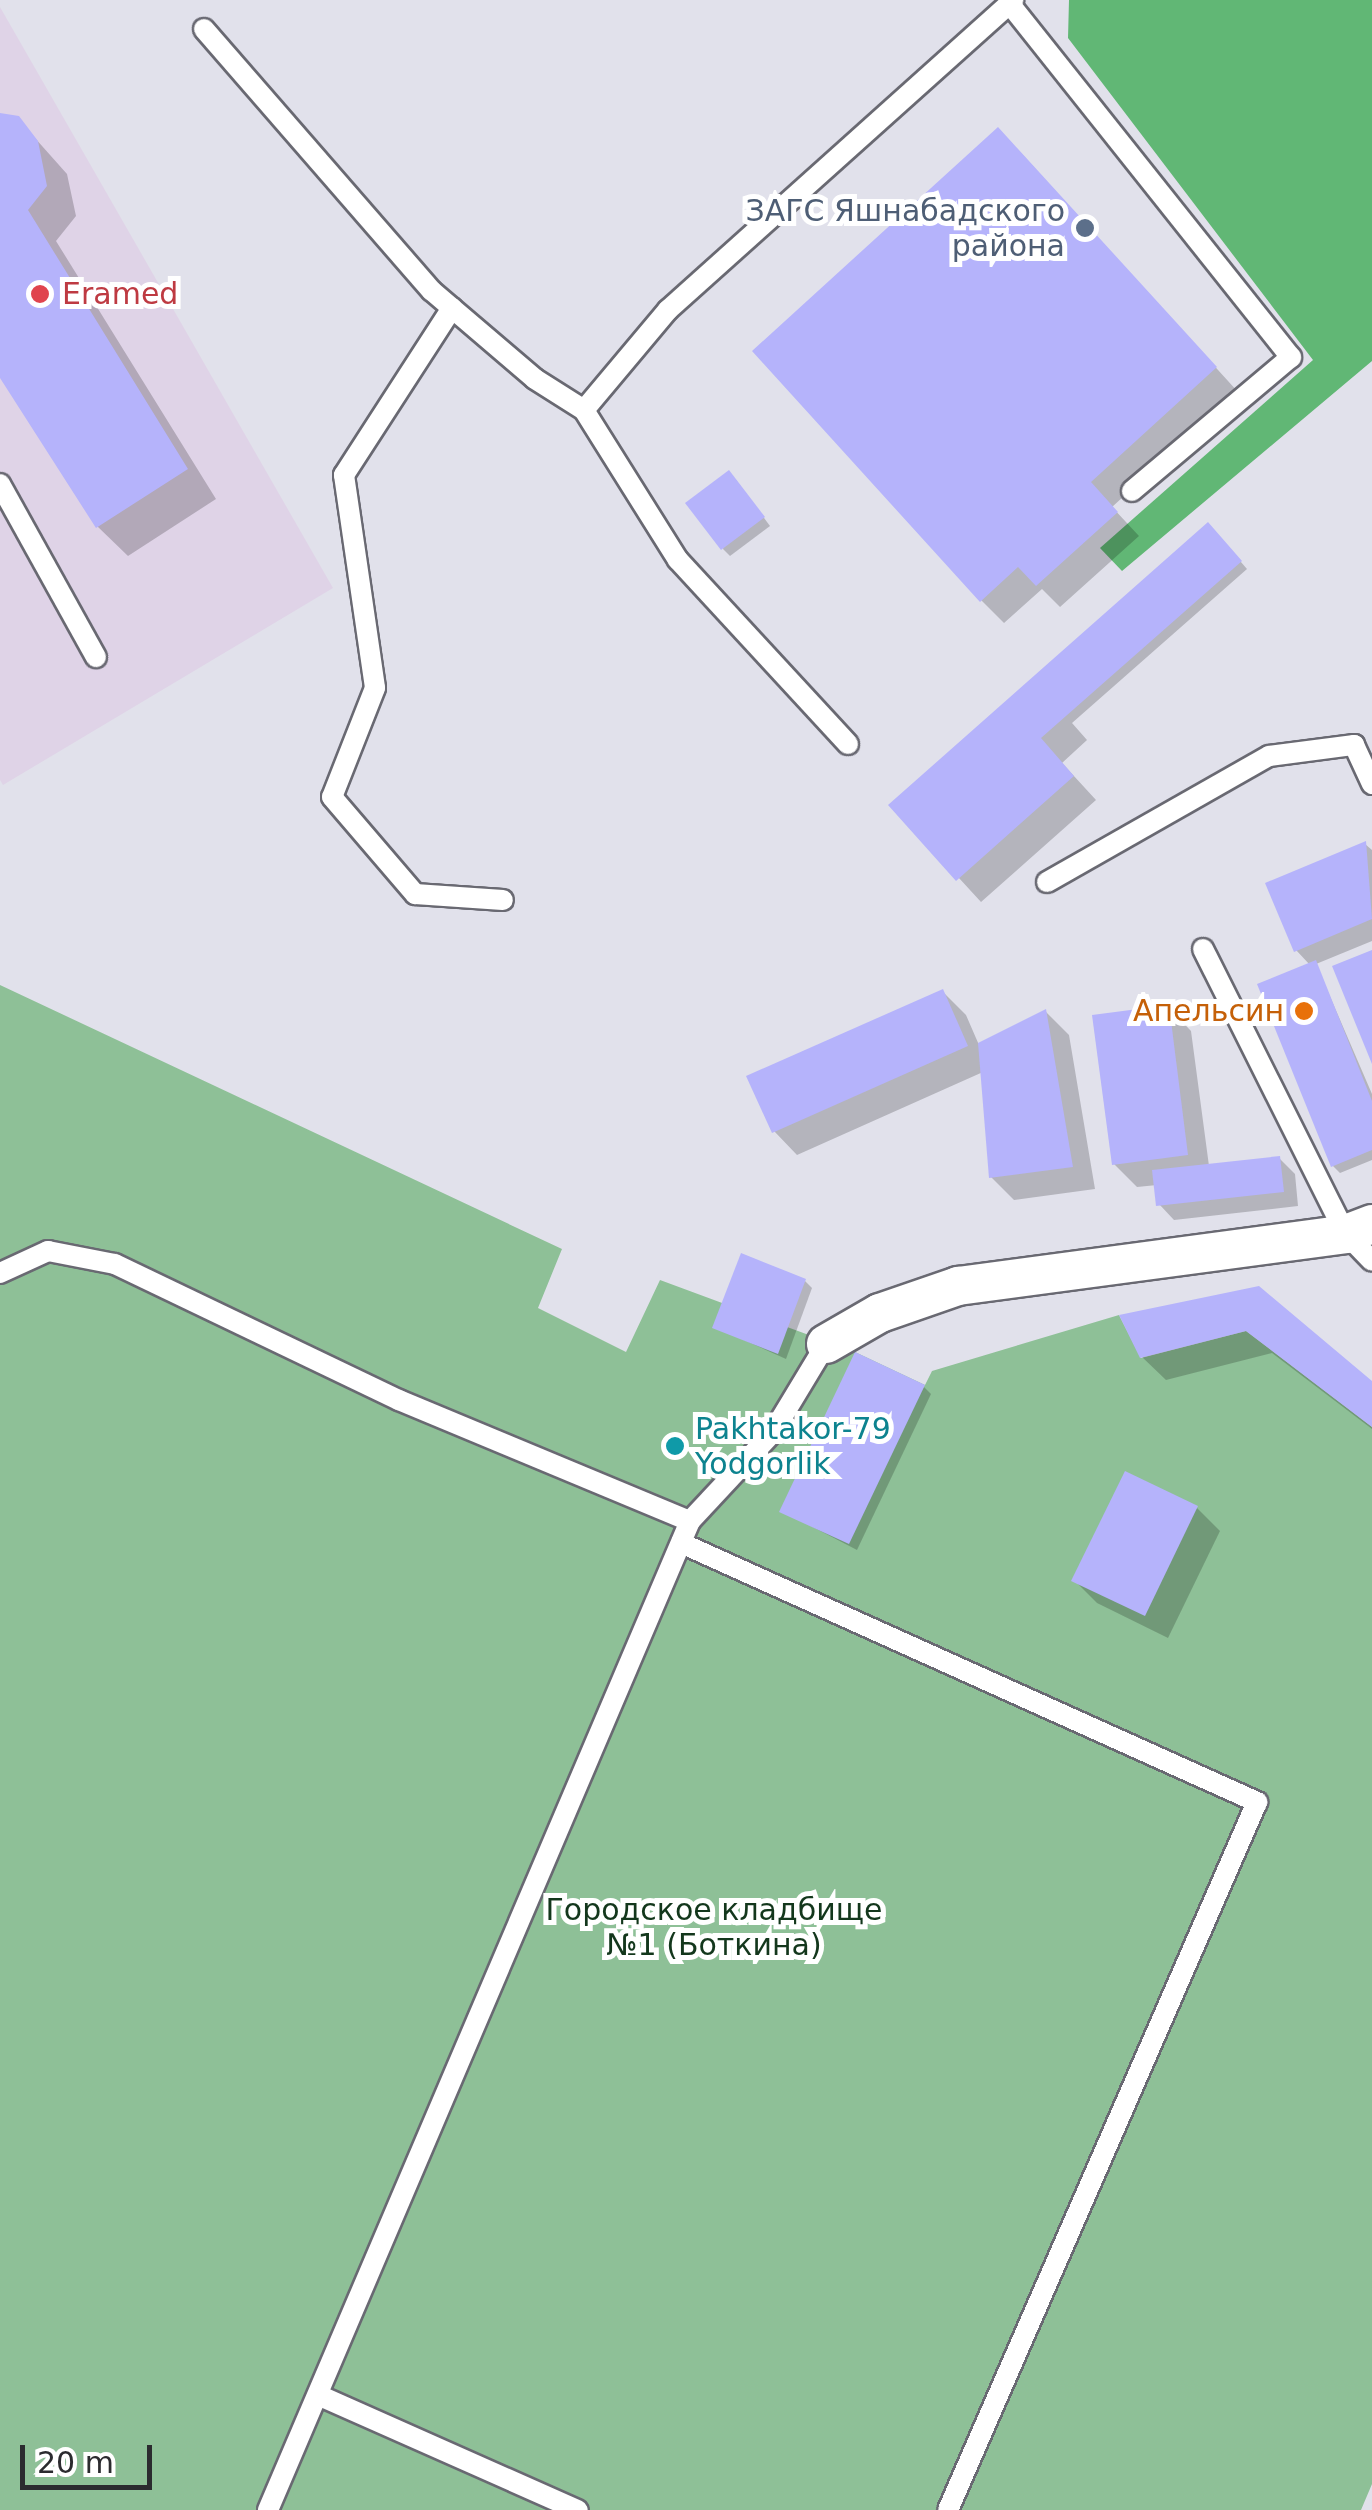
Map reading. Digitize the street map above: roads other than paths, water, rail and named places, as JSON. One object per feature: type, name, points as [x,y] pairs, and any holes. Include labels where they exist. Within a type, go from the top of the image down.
[{"type":"street","points":[[826,1344],[880,1313],[958,1286],[1363,1240]]},
{"type":"lane","points":[[584,410],[668,310],[1011,2],[1291,357],[1132,491]]},
{"type":"lane","points":[[204,29],[452,308],[535,379],[584,410],[678,560],[848,744]]},
{"type":"lane","points":[[452,308],[344,475],[375,688],[332,797],[415,894],[502,900]]},
{"type":"lane","points":[[0,484],[96,658]]},
{"type":"lane","points":[[1047,882],[1269,756],[1354,745],[1372,784]]},
{"type":"lane","points":[[1203,949],[1363,1240]]},
{"type":"lane","points":[[0,1273],[48,1251],[115,1264],[399,1400],[690,1521]]},
{"type":"lane","points":[[268,2510],[690,1521],[773,1432],[826,1344]]},
{"type":"lane","points":[[681,1543],[1257,1802],[948,2510]]},
{"type":"lane","points":[[318,2396],[578,2510]]},
{"type":"place","name":"ЗАГС Яшнабадского района","points":[[1085,228]]},
{"type":"place","name":"Eramed","points":[[40,294]]},
{"type":"place","name":"Апельсин","points":[[1304,1011]]},
{"type":"place","name":"Pakhtakor-79 Yodgorlik","points":[[675,1446]]},
{"type":"park label","name":"Городское кладбище №1 (Боткина)","points":[[714,1927]]}]
